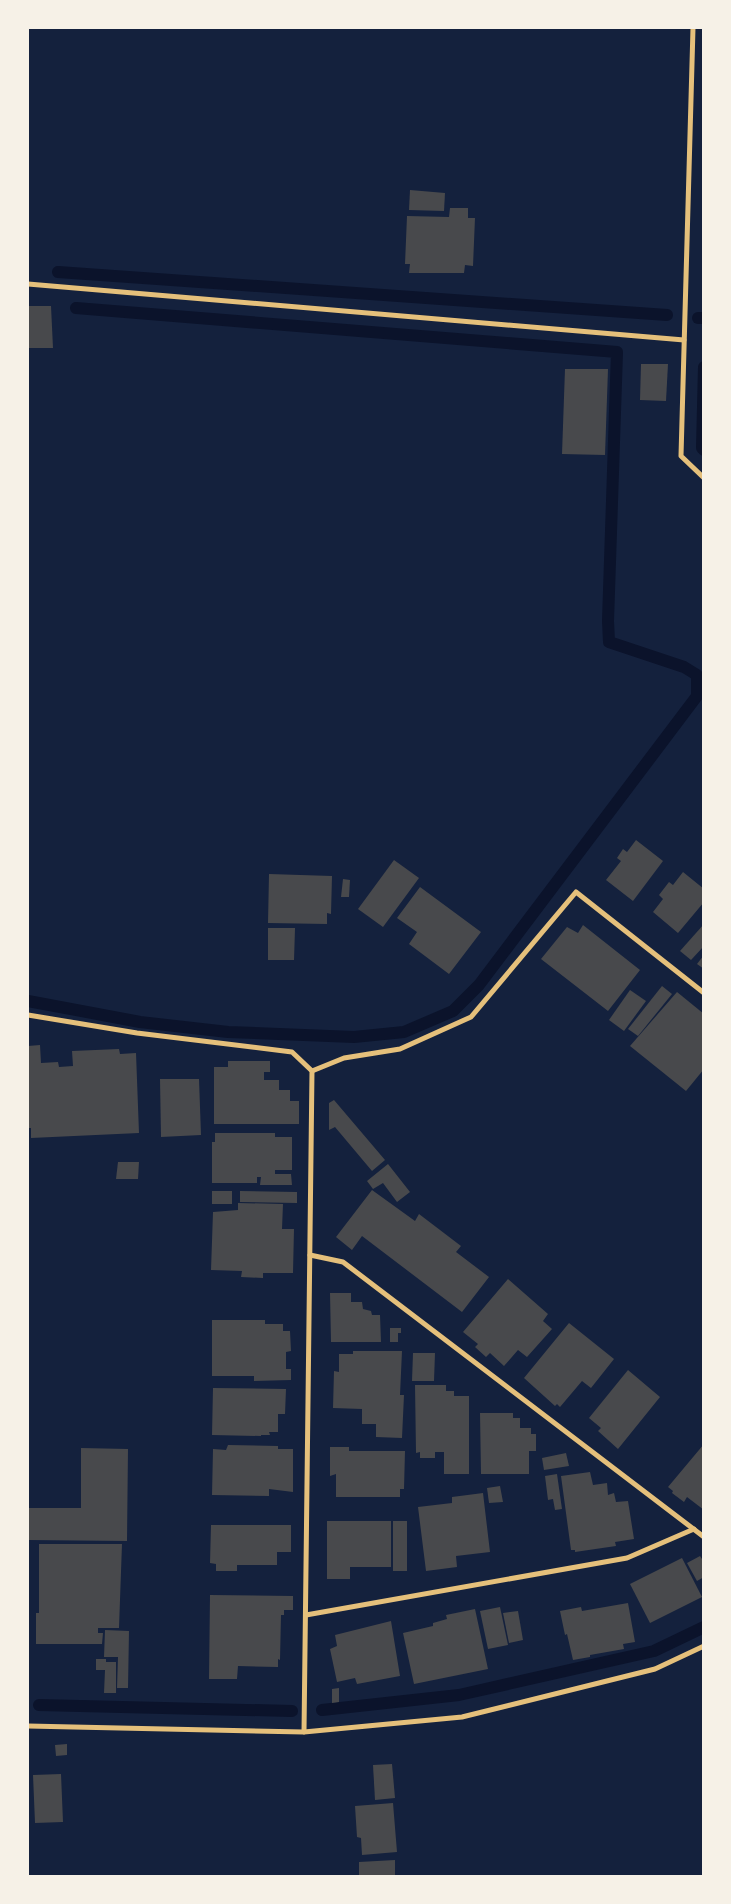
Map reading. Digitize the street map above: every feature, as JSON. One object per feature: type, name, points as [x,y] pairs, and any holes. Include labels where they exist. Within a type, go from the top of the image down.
[{"type":"street","points":[[693,28],[680,456],[704,478]]},
{"type":"street","points":[[28,284],[684,340]]},
{"type":"street","points":[[312,1071],[344,1058],[400,1049],[471,1017],[576,892],[704,993]]},
{"type":"street","points":[[28,1014],[137,1033],[292,1052],[312,1071],[304,1732]]},
{"type":"street","points":[[310,1255],[343,1262],[704,1537]]},
{"type":"street","points":[[306,1615],[627,1558],[694,1529]]},
{"type":"street","points":[[28,1726],[304,1732],[462,1717],[655,1669],[704,1646]]},
{"type":"building","points":[[410,190],[445,193],[444,211],[409,210]]},
{"type":"building","points":[[450,208],[468,208],[468,218],[475,218],[473,266],[465,265],[464,273],[409,273],[410,264],[405,264],[407,216],[449,217]]},
{"type":"building","points":[[28,306],[51,306],[53,348],[28,348]]},
{"type":"building","points":[[641,364],[668,364],[666,401],[640,400]]},
{"type":"building","points":[[565,369],[608,369],[605,455],[562,454]]},
{"type":"building","points":[[636,840],[663,861],[633,901],[606,880],[621,861],[617,858],[623,849],[627,852]]},
{"type":"building","points":[[394,860],[419,878],[383,927],[358,909]]},
{"type":"building","points":[[683,872],[704,889],[704,902],[678,933],[653,912],[663,899],[659,895],[669,882],[673,885]]},
{"type":"building","points":[[269,874],[332,876],[331,914],[327,913],[327,924],[268,923]]},
{"type":"building","points":[[343,879],[350,880],[349,897],[341,897]]},
{"type":"building","points":[[420,887],[481,932],[449,974],[409,944],[417,932],[397,918]]},
{"type":"building","points":[[704,924],[704,946],[691,960],[680,951]]},
{"type":"building","points":[[583,925],[640,970],[608,1011],[541,959],[567,927],[578,933]]},
{"type":"building","points":[[268,928],[295,928],[294,960],[268,960]]},
{"type":"building","points":[[704,955],[704,969],[697,964]]},
{"type":"building","points":[[662,986],[672,994],[638,1036],[628,1029]]},
{"type":"building","points":[[630,990],[646,1001],[624,1031],[609,1020]]},
{"type":"building","points":[[677,992],[704,1014],[704,1069],[686,1091],[630,1046]]},
{"type":"building","points":[[40,1045],[41,1063],[58,1062],[59,1067],[73,1066],[72,1051],[119,1049],[120,1054],[136,1053],[139,1133],[31,1138],[31,1128],[28,1128],[28,1046]]},
{"type":"building","points":[[228,1061],[270,1061],[270,1072],[264,1072],[264,1080],[279,1080],[279,1090],[290,1090],[290,1101],[299,1101],[299,1124],[214,1124],[214,1067],[228,1067]]},
{"type":"building","points":[[160,1079],[199,1079],[201,1135],[161,1137]]},
{"type":"building","points":[[334,1100],[385,1160],[372,1171],[335,1127],[329,1130],[329,1103]]},
{"type":"building","points":[[215,1133],[275,1133],[275,1137],[292,1137],[292,1170],[275,1170],[275,1174],[291,1174],[292,1185],[260,1185],[261,1177],[257,1177],[257,1183],[212,1183],[212,1142],[215,1142]]},
{"type":"building","points":[[118,1162],[139,1162],[138,1179],[116,1179]]},
{"type":"building","points":[[388,1164],[410,1192],[397,1202],[383,1183],[373,1189],[367,1181]]},
{"type":"building","points":[[372,1190],[415,1221],[419,1214],[461,1246],[456,1252],[489,1277],[462,1312],[362,1236],[352,1250],[336,1237]]},
{"type":"building","points":[[212,1191],[232,1191],[232,1204],[212,1204]]},
{"type":"building","points":[[240,1191],[297,1192],[297,1203],[240,1202]]},
{"type":"building","points":[[238,1203],[283,1204],[282,1229],[294,1229],[293,1273],[263,1273],[263,1278],[241,1277],[242,1271],[211,1270],[213,1212],[238,1210]]},
{"type":"building","points":[[508,1279],[548,1314],[543,1321],[552,1329],[527,1357],[518,1350],[504,1366],[490,1353],[486,1357],[475,1347],[478,1344],[463,1332]]},
{"type":"building","points":[[330,1293],[351,1293],[351,1302],[362,1302],[363,1309],[371,1311],[372,1315],[380,1315],[381,1342],[331,1342]]},
{"type":"building","points":[[212,1320],[265,1320],[265,1324],[283,1324],[283,1331],[290,1331],[291,1351],[286,1352],[286,1369],[291,1369],[291,1380],[254,1381],[254,1376],[212,1376]]},
{"type":"building","points":[[569,1323],[614,1359],[591,1388],[582,1381],[560,1407],[557,1404],[555,1406],[524,1378]]},
{"type":"building","points":[[390,1328],[401,1328],[401,1333],[398,1333],[398,1342],[390,1342]]},
{"type":"building","points":[[353,1351],[402,1351],[400,1395],[404,1395],[402,1438],[376,1437],[376,1424],[362,1424],[362,1409],[333,1408],[334,1371],[339,1372],[339,1354],[353,1354]]},
{"type":"building","points":[[413,1353],[435,1353],[434,1381],[412,1381]]},
{"type":"building","points":[[628,1370],[660,1397],[618,1449],[598,1431],[601,1428],[589,1418]]},
{"type":"building","points":[[415,1385],[446,1385],[446,1391],[454,1391],[454,1396],[469,1396],[469,1474],[444,1474],[444,1452],[435,1452],[435,1458],[420,1458],[420,1452],[416,1453]]},
{"type":"building","points":[[213,1388],[286,1389],[285,1414],[278,1414],[278,1432],[269,1432],[270,1435],[261,1436],[212,1435]]},
{"type":"building","points":[[480,1413],[513,1413],[513,1418],[520,1418],[520,1428],[531,1428],[531,1434],[536,1434],[536,1451],[529,1451],[529,1474],[481,1474]]},
{"type":"building","points":[[704,1444],[704,1510],[687,1497],[684,1502],[672,1493],[673,1491],[668,1487]]},
{"type":"building","points":[[228,1445],[278,1446],[278,1449],[293,1449],[293,1492],[269,1489],[269,1496],[212,1495],[213,1449],[226,1450]]},
{"type":"building","points":[[330,1447],[349,1447],[349,1451],[405,1451],[404,1489],[400,1489],[400,1497],[336,1497],[336,1474],[330,1476]]},
{"type":"building","points":[[81,1448],[128,1449],[127,1541],[28,1540],[28,1508],[81,1508]]},
{"type":"building","points":[[566,1453],[569,1466],[544,1470],[542,1458]]},
{"type":"building","points":[[590,1472],[593,1485],[607,1483],[608,1495],[614,1493],[616,1502],[628,1501],[634,1539],[615,1542],[616,1546],[575,1552],[575,1550],[571,1550],[561,1476]]},
{"type":"building","points":[[557,1474],[562,1509],[555,1510],[553,1499],[548,1500],[545,1476]]},
{"type":"building","points":[[500,1486],[503,1502],[489,1503],[487,1488]]},
{"type":"building","points":[[483,1493],[490,1552],[456,1556],[457,1567],[426,1571],[418,1507],[452,1503],[452,1497]]},
{"type":"building","points":[[327,1521],[391,1521],[391,1567],[350,1567],[350,1579],[327,1579]]},
{"type":"building","points":[[393,1521],[407,1521],[407,1571],[393,1571]]},
{"type":"building","points":[[211,1525],[291,1525],[291,1552],[277,1552],[277,1565],[237,1565],[237,1571],[216,1571],[216,1564],[210,1563]]},
{"type":"building","points":[[39,1544],[122,1544],[119,1628],[98,1628],[98,1633],[103,1633],[102,1644],[36,1644],[36,1613],[39,1613]]},
{"type":"building","points":[[700,1556],[704,1562],[704,1577],[697,1581],[687,1563]]},
{"type":"building","points":[[682,1558],[702,1597],[650,1623],[630,1584]]},
{"type":"building","points":[[210,1595],[293,1596],[293,1610],[284,1610],[284,1615],[281,1615],[280,1660],[278,1659],[278,1667],[238,1666],[237,1679],[209,1679]]},
{"type":"building","points":[[628,1603],[635,1642],[623,1644],[624,1649],[573,1660],[560,1611],[581,1607],[582,1611]]},
{"type":"building","points":[[500,1607],[508,1645],[488,1649],[480,1611]]},
{"type":"building","points":[[475,1609],[488,1669],[414,1684],[403,1633],[433,1626],[433,1623],[447,1619],[446,1615]]},
{"type":"building","points":[[518,1611],[523,1640],[509,1643],[503,1613]]},
{"type":"building","points":[[391,1621],[400,1676],[357,1684],[355,1678],[337,1682],[330,1649],[337,1646],[335,1635]]},
{"type":"building","points":[[105,1630],[129,1631],[128,1688],[117,1688],[118,1657],[104,1657]]},
{"type":"building","points":[[96,1659],[116,1662],[116,1693],[104,1693],[105,1670],[96,1670]]},
{"type":"building","points":[[339,1688],[339,1702],[332,1703],[332,1689]]},
{"type":"building","points":[[67,1744],[67,1755],[56,1756],[55,1745]]},
{"type":"building","points":[[392,1764],[395,1798],[375,1800],[373,1765]]},
{"type":"building","points":[[61,1774],[63,1822],[35,1823],[33,1775]]},
{"type":"building","points":[[393,1803],[397,1852],[362,1855],[361,1838],[357,1837],[355,1806]]},
{"type":"building","points":[[395,1860],[395,1876],[359,1876],[359,1862]]},
{"type":"waterway","points":[[58,272],[667,315]]},
{"type":"waterway","points":[[28,1001],[140,1022],[228,1032],[354,1037],[404,1032],[453,1011],[479,985],[697,696],[697,675],[684,667],[609,642],[608,621],[617,352],[76,308]]},
{"type":"waterway","points":[[698,318],[704,318]]},
{"type":"waterway","points":[[704,367],[702,448],[704,450]]},
{"type":"waterway","points":[[322,1710],[459,1695],[654,1651],[704,1627]]},
{"type":"waterway","points":[[39,1705],[292,1711]]}]
